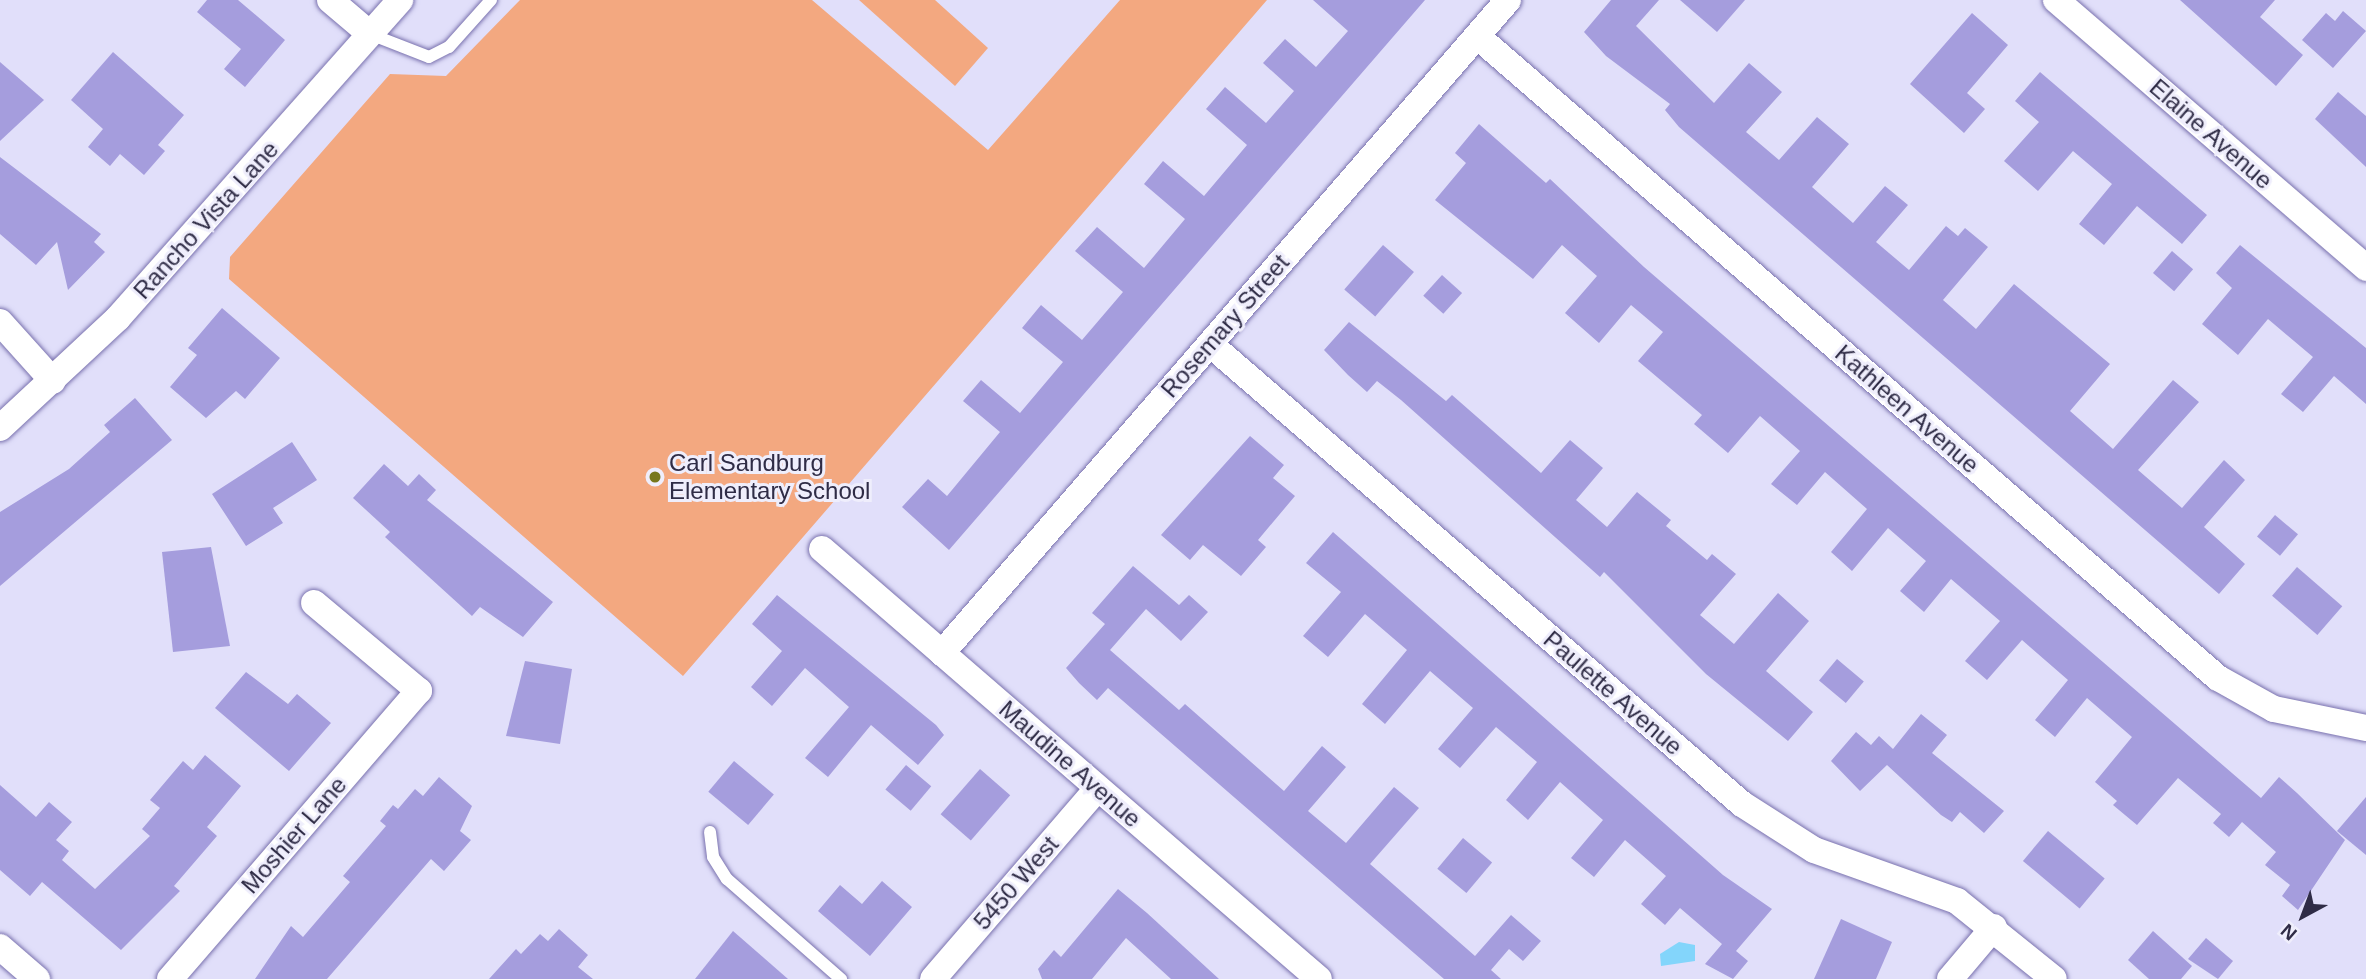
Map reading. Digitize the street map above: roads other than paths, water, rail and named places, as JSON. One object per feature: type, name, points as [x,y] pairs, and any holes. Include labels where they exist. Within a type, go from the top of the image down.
[{"type":"street","points":[[330,0],[370,34]]},
{"type":"street","name":"Rancho Vista Lane","points":[[0,428],[54,381],[118,318],[400,0]]},
{"type":"street","name":"Rosemary Street","points":[[942,653],[1508,0]]},
{"type":"street","name":"Elaine Avenue","points":[[2056,0],[2366,268]]},
{"type":"street","name":"Kathleen Avenue","points":[[1477,36],[2218,678],[2274,709],[2366,729]]},
{"type":"street","points":[[0,322],[54,381]]},
{"type":"street","name":"Paulette Avenue","points":[[1210,344],[1741,804],[1814,850],[1944,895],[1994,927],[2054,979]]},
{"type":"street","name":"Maudine Avenue","points":[[822,549],[1319,979]]},
{"type":"street","name":"Moshier Lane","points":[[170,979],[419,691],[314,603]]},
{"type":"street","name":"5450 West","points":[[933,979],[1098,788]]},
{"type":"street","points":[[1950,979],[1994,927]]},
{"type":"street","points":[[0,947],[37,979]]},
{"type":"lane","points":[[370,34],[429,57],[449,47],[491,0]]},
{"type":"lane","points":[[710,832],[713,858],[727,879],[842,979]]},
{"type":"water","points":[[1679,942],[1695,945],[1695,961],[1661,966],[1660,954]]},
{"type":"place","name":"Carl Sandburg Elementary School","points":[[655,477]]}]
